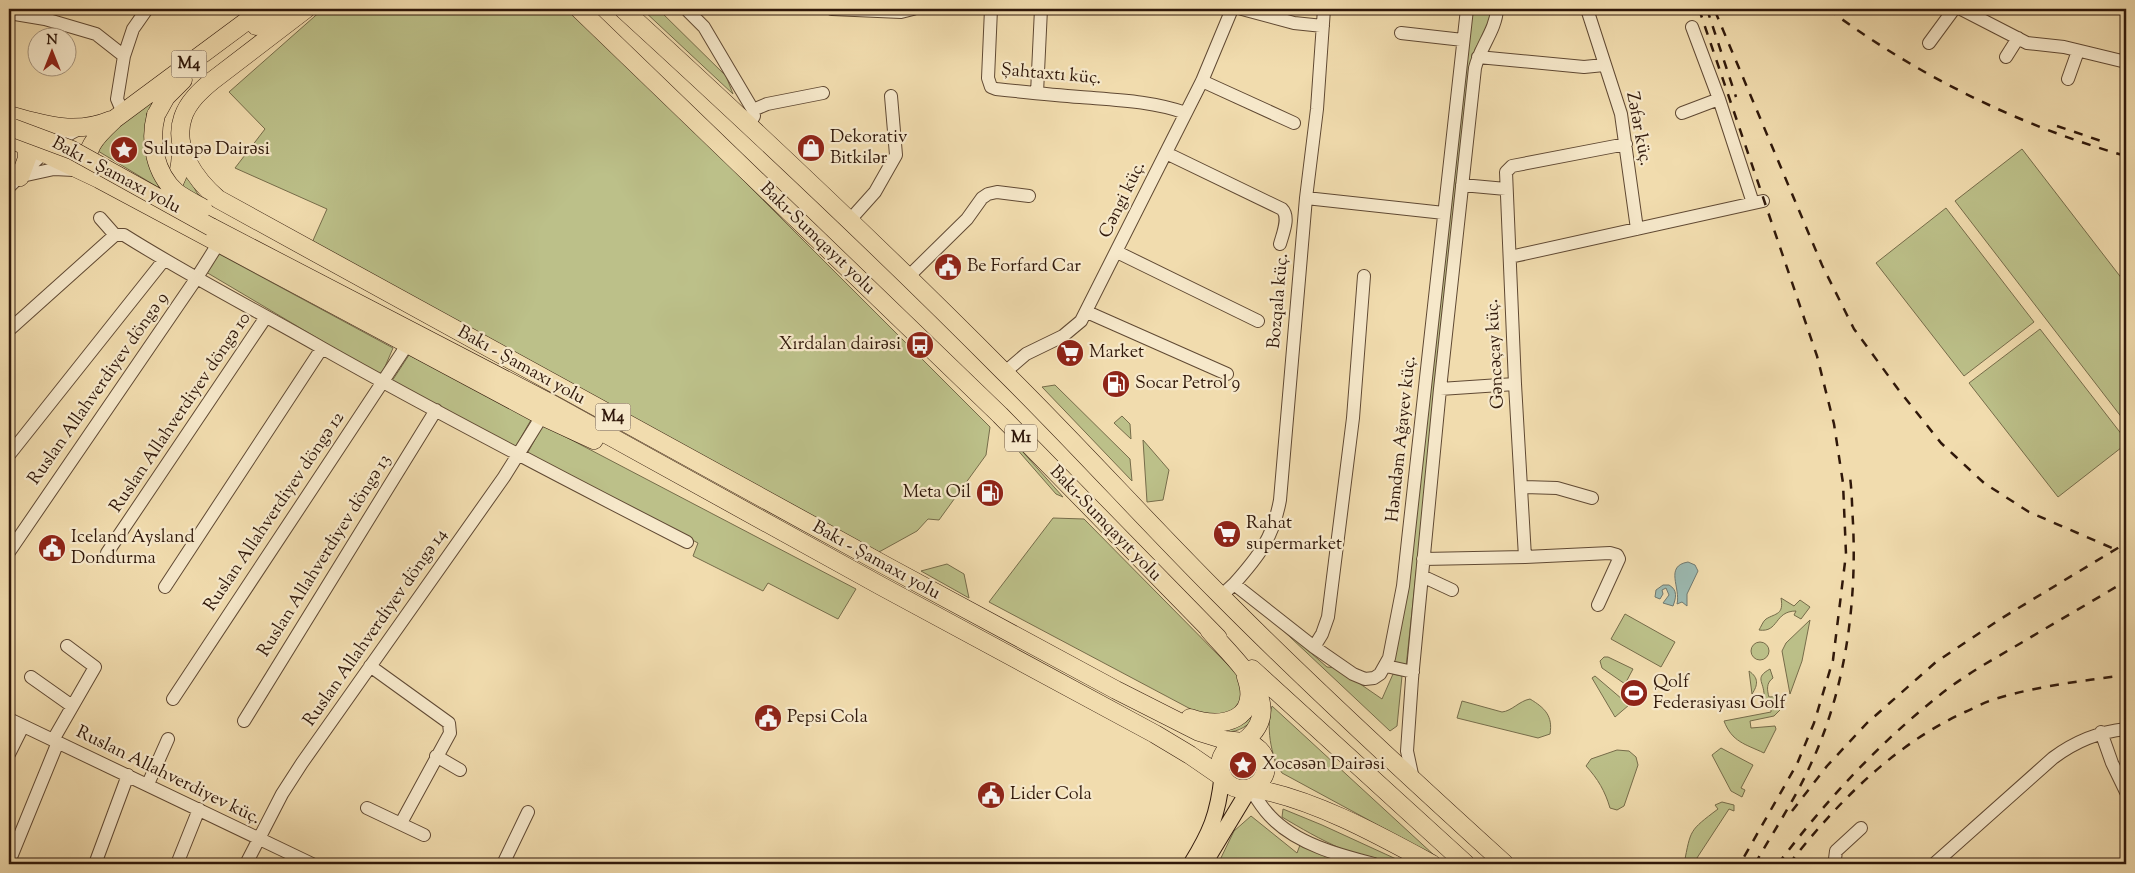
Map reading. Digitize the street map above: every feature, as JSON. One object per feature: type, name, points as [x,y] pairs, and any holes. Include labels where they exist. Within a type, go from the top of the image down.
[{"type":"highway","points":[[280,9],[179,83],[166,97],[156,115],[153,140],[158,165],[168,183],[180,195],[452,343],[545,409]]},
{"type":"highway","name":"Bakı - Şamaxı yolu","points":[[306,9],[200,91],[187,108],[182,118],[181,138],[188,162],[198,180],[212,194],[230,206],[888,568],[1116,690],[1199,732],[1225,740],[1243,742]]},
{"type":"highway","name":"Bakı-Sumqayıt yolu","points":[[579,9],[1000,415],[1209,630],[1466,864]]},
{"type":"highway","name":"Bakı-Sumqayıt yolu","points":[[623,9],[751,117],[849,221],[1005,372],[1221,596],[1414,782],[1505,864]]},
{"type":"highway","name":"M4","points":[[119,115],[258,11]]},
{"type":"highway","name":"Bakı - Şamaxı yolu","points":[[9,115],[61,128],[79,129],[99,125],[119,115]]},
{"type":"highway","points":[[91,175],[88,153],[93,141],[119,115]]},
{"type":"highway","points":[[14,182],[27,158],[26,145],[38,145],[44,139],[43,128],[36,123]]},
{"type":"highway","name":"Bakı - Şamaxı yolu","points":[[9,126],[72,150],[545,409],[724,500],[1155,734],[1222,777]]},
{"type":"highway","points":[[128,195],[152,199],[168,192],[174,185],[180,168],[181,138]]},
{"type":"highway","name":"Bakı - Şamaxı yolu","points":[[9,139],[91,175],[407,345],[545,409]]},
{"type":"highway","points":[[1209,630],[1257,688],[1262,702],[1262,712],[1257,728],[1243,742],[1231,746],[1222,754],[1219,766],[1222,777],[1232,787],[1250,788],[1279,794],[1323,811],[1432,864]]},
{"type":"highway","points":[[1116,690],[1199,722],[1223,723],[1238,717],[1248,705],[1248,684],[1244,672]]},
{"type":"highway","points":[[1243,742],[1258,748],[1266,762],[1263,778],[1250,788]]},
{"type":"main road","points":[[1190,864],[1213,824],[1220,799],[1222,777]]},
{"type":"main road","points":[[1204,864],[1250,788]]},
{"type":"street","points":[[119,115],[117,98],[124,56],[132,29],[147,9]]},
{"type":"street","points":[[832,9],[901,12],[913,9]]},
{"type":"street","name":"Şahtaxtı küç.","points":[[991,9],[988,78],[991,87],[1037,93],[1128,100],[1158,104],[1186,112]]},
{"type":"street","points":[[1037,93],[1041,9]]},
{"type":"street","name":"Cəngi küç.","points":[[1005,372],[1026,354],[1076,327],[1087,312],[1202,81],[1232,9]]},
{"type":"street","points":[[1242,9],[1294,23],[1323,26]]},
{"type":"street","name":"Bozqala küç.","points":[[1234,584],[1259,555],[1271,534],[1277,514],[1287,430],[1306,198],[1317,109],[1324,9]]},
{"type":"street","name":"Həmdəm Ağayev küç.","points":[[1386,666],[1392,644],[1405,568],[1467,9]]},
{"type":"street","points":[[1414,782],[1407,751],[1440,389],[1478,57],[1492,28],[1497,9]]},
{"type":"street","name":"Zəfər küç.","points":[[1587,9],[1621,114],[1637,229]]},
{"type":"street","points":[[1929,43],[1954,9]]},
{"type":"street","points":[[1961,9],[2035,45],[2078,51],[2126,62]]},
{"type":"street","points":[[688,10],[704,27],[751,117],[767,104],[823,93]]},
{"type":"street","points":[[9,13],[45,19],[96,34],[124,56]]},
{"type":"street","points":[[1510,257],[1758,202],[1692,27]]},
{"type":"street","points":[[1401,33],[1463,40]]},
{"type":"street","points":[[2006,57],[2018,38]]},
{"type":"street","points":[[2068,79],[2078,51]]},
{"type":"street","points":[[1478,57],[1584,68],[1604,64]]},
{"type":"street","points":[[1202,81],[1294,123]]},
{"type":"street","points":[[849,221],[875,192],[896,155],[891,96]]},
{"type":"street","points":[[1682,113],[1719,99]]},
{"type":"street","points":[[14,182],[44,153],[60,140],[79,129]]},
{"type":"street","name":"Gəncəçay küç.","points":[[1525,556],[1506,172],[1512,166],[1626,144]]},
{"type":"street","points":[[1166,153],[1282,209],[1285,212],[1286,218],[1280,244]]},
{"type":"street","points":[[14,182],[54,169],[91,175]]},
{"type":"street","points":[[1462,186],[1506,189]]},
{"type":"street","points":[[908,277],[967,220],[982,198],[988,194],[997,192],[1030,196]]},
{"type":"street","points":[[1306,198],[1444,213]]},
{"type":"street","points":[[100,218],[115,235]]},
{"type":"street","points":[[9,330],[115,235],[124,235],[196,279],[383,383],[519,456],[687,542]]},
{"type":"street","name":"Ruslan Allahverdiyev döngə 9","points":[[9,552],[218,244]]},
{"type":"street","points":[[1117,252],[1258,321]]},
{"type":"street","points":[[9,455],[164,260]]},
{"type":"street","points":[[1314,647],[1322,634],[1328,617],[1353,418],[1364,276]]},
{"type":"street","points":[[1087,312],[1227,374]]},
{"type":"street","name":"Ruslan Allahverdiyev döngə 10","points":[[107,554],[266,317]]},
{"type":"street","name":"Ruslan Allahverdiyev döngə 12","points":[[173,699],[407,345]]},
{"type":"street","points":[[165,588],[322,348]]},
{"type":"street","points":[[1440,389],[1515,384]]},
{"type":"street","name":"Ruslan Allahverdiyev döngə 14","points":[[246,864],[302,763],[519,456],[545,409]]},
{"type":"street","name":"Ruslan Allahverdiyev döngə 13","points":[[244,721],[436,410]]},
{"type":"street","points":[[1521,487],[1557,488],[1592,498]]},
{"type":"street","points":[[1424,559],[1610,553],[1617,555],[1619,559],[1598,604]]},
{"type":"street","points":[[1422,576],[1452,590]]},
{"type":"street","points":[[1221,596],[1234,584],[1314,647],[1359,678],[1374,678],[1386,666],[1413,672]]},
{"type":"street","points":[[9,862],[55,741],[72,706],[96,667],[67,646]]},
{"type":"street","points":[[370,666],[449,723],[450,733],[436,756],[402,824]]},
{"type":"street","points":[[31,677],[72,706]]},
{"type":"street","name":"Ruslan Allahverdiyev küç.","points":[[9,719],[312,864]]},
{"type":"street","points":[[9,754],[23,726]]},
{"type":"street","points":[[1934,864],[2053,758],[2068,747],[2101,732],[2126,729]]},
{"type":"street","points":[[2101,732],[2126,792]]},
{"type":"street","points":[[148,784],[168,739]]},
{"type":"street","points":[[436,756],[460,770]]},
{"type":"street","points":[[95,864],[128,776]]},
{"type":"street","points":[[1250,788],[1272,819],[1293,834],[1324,849],[1374,864]]},
{"type":"street","points":[[367,808],[424,835]]},
{"type":"street","points":[[176,864],[199,810]]},
{"type":"street","points":[[502,864],[528,812]]},
{"type":"street","points":[[1464,827],[1514,864]]},
{"type":"street","points":[[1838,864],[1835,859],[1836,851],[1862,828]]},
{"type":"green space","points":[[323,9],[566,9],[634,71],[990,427],[986,455],[939,520],[928,519],[917,531],[879,552],[675,444],[311,245],[327,209],[235,168],[265,129],[229,92]]},
{"type":"green space","points":[[642,9],[658,9],[726,76],[733,94]]},
{"type":"green space","points":[[1471,9],[1493,9],[1489,26],[1475,49],[1470,71],[1406,667],[1393,663]]},
{"type":"green space","points":[[163,92],[150,117],[174,197],[98,151],[111,133]]},
{"type":"green space","points":[[2022,149],[2126,284],[2126,423],[1955,201]]},
{"type":"green space","points":[[185,171],[197,193],[209,205],[179,185]]},
{"type":"green space","points":[[1946,208],[2034,322],[1964,376],[1876,263]]},
{"type":"green space","points":[[219,254],[393,348],[381,376],[206,272]]},
{"type":"green space","points":[[2040,329],[2126,440],[2126,444],[2058,497],[1969,383]]},
{"type":"green space","points":[[409,355],[532,418],[515,448],[392,381]]},
{"type":"green space","points":[[1055,385],[1130,459],[1132,481],[1042,387]]},
{"type":"green space","points":[[1122,416],[1130,424],[1131,439],[1114,423]]},
{"type":"green space","points":[[543,425],[856,589],[838,619],[768,583],[763,591],[693,556],[698,543],[527,454]]},
{"type":"green space","points":[[1143,440],[1169,470],[1163,500],[1147,502]]},
{"type":"green space","points":[[1013,441],[1063,497],[1056,494],[1015,447]]},
{"type":"green space","points":[[1053,518],[1084,519],[1240,677],[1242,704],[1226,716],[1200,714],[989,602]]},
{"type":"green space","points":[[947,564],[964,574],[969,598],[921,571]]},
{"type":"green space","points":[[1781,598],[1794,606],[1800,600],[1810,607],[1801,619],[1794,615],[1796,611],[1789,612],[1784,614],[1770,628],[1759,630],[1765,620],[1780,611]]},
{"type":"green space","points":[[1257,606],[1327,667],[1337,668],[1382,699],[1393,674],[1402,676],[1397,726],[1390,731]]},
{"type":"green space","points":[[1625,614],[1675,642],[1661,667],[1611,639]]},
{"type":"green space","points":[[1810,620],[1802,661],[1790,694],[1782,651],[1786,643]]},
{"type":"green space","points":[[1760,642],[1766,645],[1769,651],[1766,657],[1760,660],[1754,657],[1751,651],[1754,645]]},
{"type":"green space","points":[[1604,657],[1608,657],[1633,669],[1625,684],[1602,668],[1600,661]]},
{"type":"green space","points":[[1770,669],[1773,678],[1769,682],[1769,697],[1783,696],[1782,708],[1774,716],[1750,721],[1751,728],[1775,726],[1776,729],[1764,753],[1735,738],[1724,721],[1771,712],[1771,707],[1760,707],[1764,695],[1761,677]]},
{"type":"green space","points":[[1749,671],[1756,679],[1752,694]]},
{"type":"green space","points":[[1595,676],[1629,705],[1615,717],[1592,678]]},
{"type":"green space","points":[[1530,699],[1547,713],[1551,728],[1550,734],[1538,738],[1457,718],[1462,701],[1502,712]]},
{"type":"green space","points":[[1272,706],[1435,856],[1282,773],[1270,740],[1269,722]]},
{"type":"green space","points":[[1249,713],[1255,718],[1243,728],[1231,732],[1220,732]]},
{"type":"green space","points":[[1721,748],[1753,765],[1741,788],[1745,790],[1742,797],[1731,791],[1712,755]]},
{"type":"green space","points":[[1617,750],[1629,751],[1636,757],[1638,765],[1624,806],[1617,810],[1610,808],[1601,786],[1586,766],[1591,759]]},
{"type":"green space","name":"Xocəsən Dairəsi","points":[[1243,752],[1252,756],[1256,765],[1252,774],[1243,778],[1234,774],[1230,765],[1234,756]]},
{"type":"green space","points":[[1722,802],[1734,805],[1734,811],[1729,809],[1693,864],[1684,864],[1690,837],[1696,827],[1718,809],[1715,805]]},
{"type":"green space","points":[[1283,809],[1407,864],[1374,860],[1326,842],[1282,817]]},
{"type":"green space","points":[[1251,816],[1297,853],[1300,845],[1338,859],[1340,864],[1218,864],[1234,831]]},
{"type":"water","points":[[1688,562],[1695,565],[1698,571],[1687,594],[1687,606],[1682,602],[1677,604],[1675,573],[1681,564]]},
{"type":"water","points":[[1663,585],[1669,585],[1674,589],[1673,606],[1663,603],[1669,595],[1666,588],[1662,590],[1663,594],[1660,599],[1655,597],[1656,590]]},
{"type":"railway","points":[[1699,9],[1817,356],[1834,424],[1843,483],[1846,554],[1833,660],[1814,723],[1797,764],[1740,864]]},
{"type":"railway","points":[[1707,9],[1736,97]]},
{"type":"railway","points":[[1828,9],[1897,56],[1970,96],[2047,130],[2126,156]]},
{"type":"railway","points":[[1715,11],[1822,265],[1854,329],[1898,389],[1941,443],[1984,483],[2029,512],[2126,554]]},
{"type":"railway","points":[[2057,126],[2107,143]]},
{"type":"railway","points":[[1755,864],[1809,768],[1832,710],[1840,679],[1846,648],[1853,585],[1854,554],[1850,477]]},
{"type":"railway","points":[[1792,811],[1827,766],[1867,723],[1936,662],[2002,618],[2126,543]]},
{"type":"railway","points":[[1778,864],[1832,797],[1892,736],[1935,699],[1977,669],[2126,581]]},
{"type":"railway","points":[[1789,864],[1827,819],[1868,778],[1914,741],[1939,726],[1985,703],[2009,695],[2059,684],[2126,675]]},
{"type":"place","name":"Dekorativ Bitkilər","points":[[811,148]]},
{"type":"place","name":"Sulutəpə Dairəsi","points":[[124,150]]},
{"type":"place","name":"Be Forfard Car","points":[[948,267]]},
{"type":"place","name":"Xırdalan dairəsi","points":[[920,345]]},
{"type":"place","name":"Market","points":[[1070,353]]},
{"type":"place","name":"Socar Petrol 9","points":[[1116,384]]},
{"type":"place","name":"Meta Oil","points":[[990,493]]},
{"type":"place","name":"Rahat supermarket","points":[[1227,534]]},
{"type":"place","name":"Iceland Aysland Dondurma","points":[[52,548]]},
{"type":"place","name":"Qolf Federasiyası Golf","points":[[1634,693]]},
{"type":"place","name":"Pepsi Cola","points":[[768,718]]},
{"type":"place","name":"Xocəsən Dairəsi","points":[[1243,765]]},
{"type":"place","name":"Lider Cola","points":[[991,795]]}]
